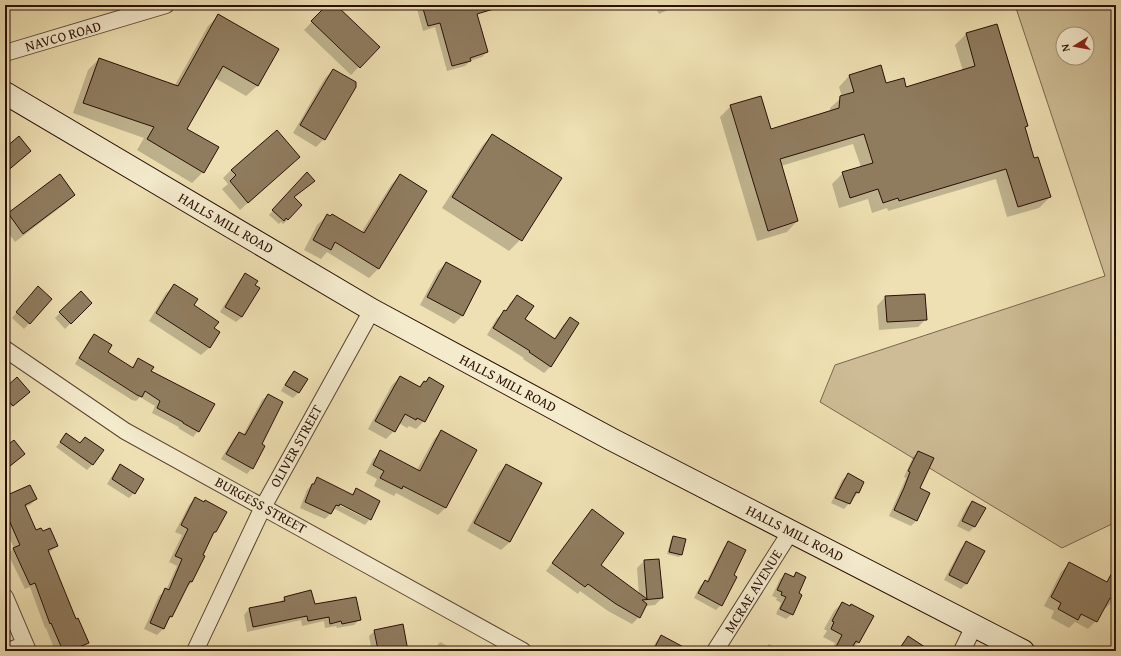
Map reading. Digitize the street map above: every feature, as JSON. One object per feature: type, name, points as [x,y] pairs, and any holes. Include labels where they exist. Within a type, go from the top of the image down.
[{"type":"street","name":"NAVCO ROAD","points":[[5,53],[166,5]]},
{"type":"street","name":"HALLS MILL ROAD","points":[[5,93],[372,310],[611,439],[1022,651]]},
{"type":"street","name":"OLIVER STREET","points":[[195,651],[263,507],[372,310]]},
{"type":"street","name":"BURGESS STREET","points":[[5,349],[125,431],[523,651]]},
{"type":"street","name":"MCRAE AVENUE","points":[[715,651],[791,531]]},
{"type":"street","points":[[5,597],[26,647],[8,651]]},
{"type":"street","points":[[962,651],[974,626]]},
{"type":"shaded area","points":[[1015,5],[1116,5],[1116,522],[1062,548],[820,402],[835,365],[1105,276]]},
{"type":"building","points":[[327,5],[336,5],[380,47],[360,68],[311,21]]},
{"type":"building","points":[[422,5],[497,5],[497,8],[477,14],[488,52],[470,58],[471,61],[452,66],[440,23],[428,26]]},
{"type":"building","points":[[218,14],[279,49],[258,86],[223,66],[187,129],[219,147],[204,173],[147,139],[154,127],[83,103],[99,58],[178,86]]},
{"type":"building","points":[[997,24],[1028,126],[1025,127],[1034,158],[1038,157],[1051,197],[1018,207],[1006,169],[899,201],[898,198],[883,203],[878,189],[850,198],[842,172],[873,163],[864,134],[780,159],[798,221],[768,231],[730,105],[761,96],[771,129],[839,108],[840,96],[854,92],[849,75],[881,65],[886,83],[904,78],[906,87],[975,66],[966,33]]},
{"type":"building","points":[[333,69],[356,82],[356,87],[325,140],[300,125]]},
{"type":"building","points":[[277,130],[300,157],[248,203],[230,181],[236,175],[231,170]]},
{"type":"building","points":[[492,134],[562,178],[522,241],[452,197]]},
{"type":"building","points":[[19,136],[31,151],[5,173],[5,148]]},
{"type":"building","points":[[307,172],[315,181],[294,197],[302,205],[288,220],[286,218],[284,221],[272,210]]},
{"type":"building","points":[[60,174],[75,195],[23,234],[8,213]]},
{"type":"building","points":[[400,174],[427,191],[379,269],[335,242],[331,250],[313,240],[327,214],[330,216],[332,214],[364,233]]},
{"type":"building","points":[[446,262],[481,281],[463,316],[427,297]]},
{"type":"building","points":[[245,273],[258,281],[255,285],[260,288],[242,317],[225,307]]},
{"type":"building","points":[[174,284],[198,299],[194,305],[219,322],[214,328],[220,332],[210,348],[156,313]]},
{"type":"building","points":[[38,286],[52,299],[30,324],[16,312]]},
{"type":"building","points":[[81,291],[92,303],[71,324],[59,312]]},
{"type":"building","points":[[925,294],[927,320],[887,322],[885,296]]},
{"type":"building","points":[[517,295],[534,306],[525,319],[555,339],[570,317],[579,323],[551,367],[529,352],[530,351],[493,328],[504,310],[506,311]]},
{"type":"building","points":[[94,334],[112,345],[108,352],[133,368],[138,358],[154,367],[151,371],[215,404],[199,432],[157,408],[160,401],[145,391],[142,397],[137,395],[79,358]]},
{"type":"building","points":[[294,371],[308,379],[299,393],[285,385]]},
{"type":"building","points":[[400,376],[420,387],[429,377],[444,386],[425,422],[417,418],[416,420],[405,414],[395,432],[375,421]]},
{"type":"building","points":[[17,377],[30,392],[13,406],[5,397],[5,388]]},
{"type":"building","points":[[268,394],[283,402],[262,444],[265,446],[253,469],[226,454],[239,432],[245,435]]},
{"type":"building","points":[[441,430],[477,450],[446,508],[403,486],[402,489],[380,478],[384,471],[373,465],[380,450],[420,471]]},
{"type":"building","points":[[66,433],[80,443],[85,437],[104,450],[93,465],[60,442]]},
{"type":"building","points":[[14,440],[25,454],[5,470],[5,447]]},
{"type":"building","points":[[918,451],[934,458],[920,488],[930,493],[917,521],[894,510],[910,472],[908,471]]},
{"type":"building","points":[[120,464],[144,479],[135,494],[112,479]]},
{"type":"building","points":[[506,464],[542,483],[510,542],[474,523]]},
{"type":"building","points":[[848,473],[864,482],[859,493],[856,492],[850,504],[835,498]]},
{"type":"building","points":[[317,477],[353,495],[356,488],[380,501],[371,520],[340,504],[339,506],[336,505],[331,514],[305,502],[312,484],[314,484]]},
{"type":"building","points":[[30,485],[37,499],[25,505],[36,530],[41,528],[43,531],[50,528],[58,546],[48,550],[76,619],[78,618],[89,643],[69,651],[63,651],[51,623],[50,624],[35,583],[30,585],[13,548],[20,545],[5,511],[9,510],[5,496]]},
{"type":"building","points":[[195,497],[204,502],[205,500],[227,512],[216,532],[214,532],[203,555],[205,556],[192,582],[190,581],[172,617],[170,616],[164,629],[150,623],[165,588],[169,590],[182,559],[175,556],[188,529],[181,525]]},
{"type":"building","points":[[972,501],[986,508],[975,527],[962,521]]},
{"type":"building","points":[[592,509],[624,533],[601,565],[647,599],[644,560],[659,559],[663,598],[642,600],[647,604],[640,618],[616,604],[588,584],[585,587],[552,563]]},
{"type":"building","points":[[673,536],[686,539],[682,555],[669,552]]},
{"type":"building","points":[[728,541],[746,550],[734,575],[737,577],[722,606],[698,593],[705,580],[708,582]]},
{"type":"building","points":[[966,541],[985,551],[967,584],[949,575]]},
{"type":"building","points":[[1069,562],[1107,582],[1116,565],[1116,601],[1110,598],[1097,622],[1081,614],[1078,620],[1058,609],[1061,603],[1051,597]]},
{"type":"building","points":[[796,572],[806,577],[799,593],[802,595],[793,615],[780,609],[786,597],[781,595],[782,592],[777,590],[785,573],[794,577]]},
{"type":"building","points":[[311,590],[315,604],[356,597],[361,620],[342,624],[341,621],[330,624],[329,617],[308,621],[307,616],[253,627],[249,608],[285,601],[284,597]]},
{"type":"building","points":[[842,602],[850,606],[851,604],[874,616],[859,643],[856,641],[850,651],[843,651],[836,647],[842,635],[831,629],[834,622],[832,621]]},
{"type":"building","points":[[403,624],[408,651],[388,651],[387,648],[378,650],[374,630]]},
{"type":"building","points":[[661,635],[691,651],[653,651]]},
{"type":"building","points":[[908,636],[931,651],[898,651]]}]
